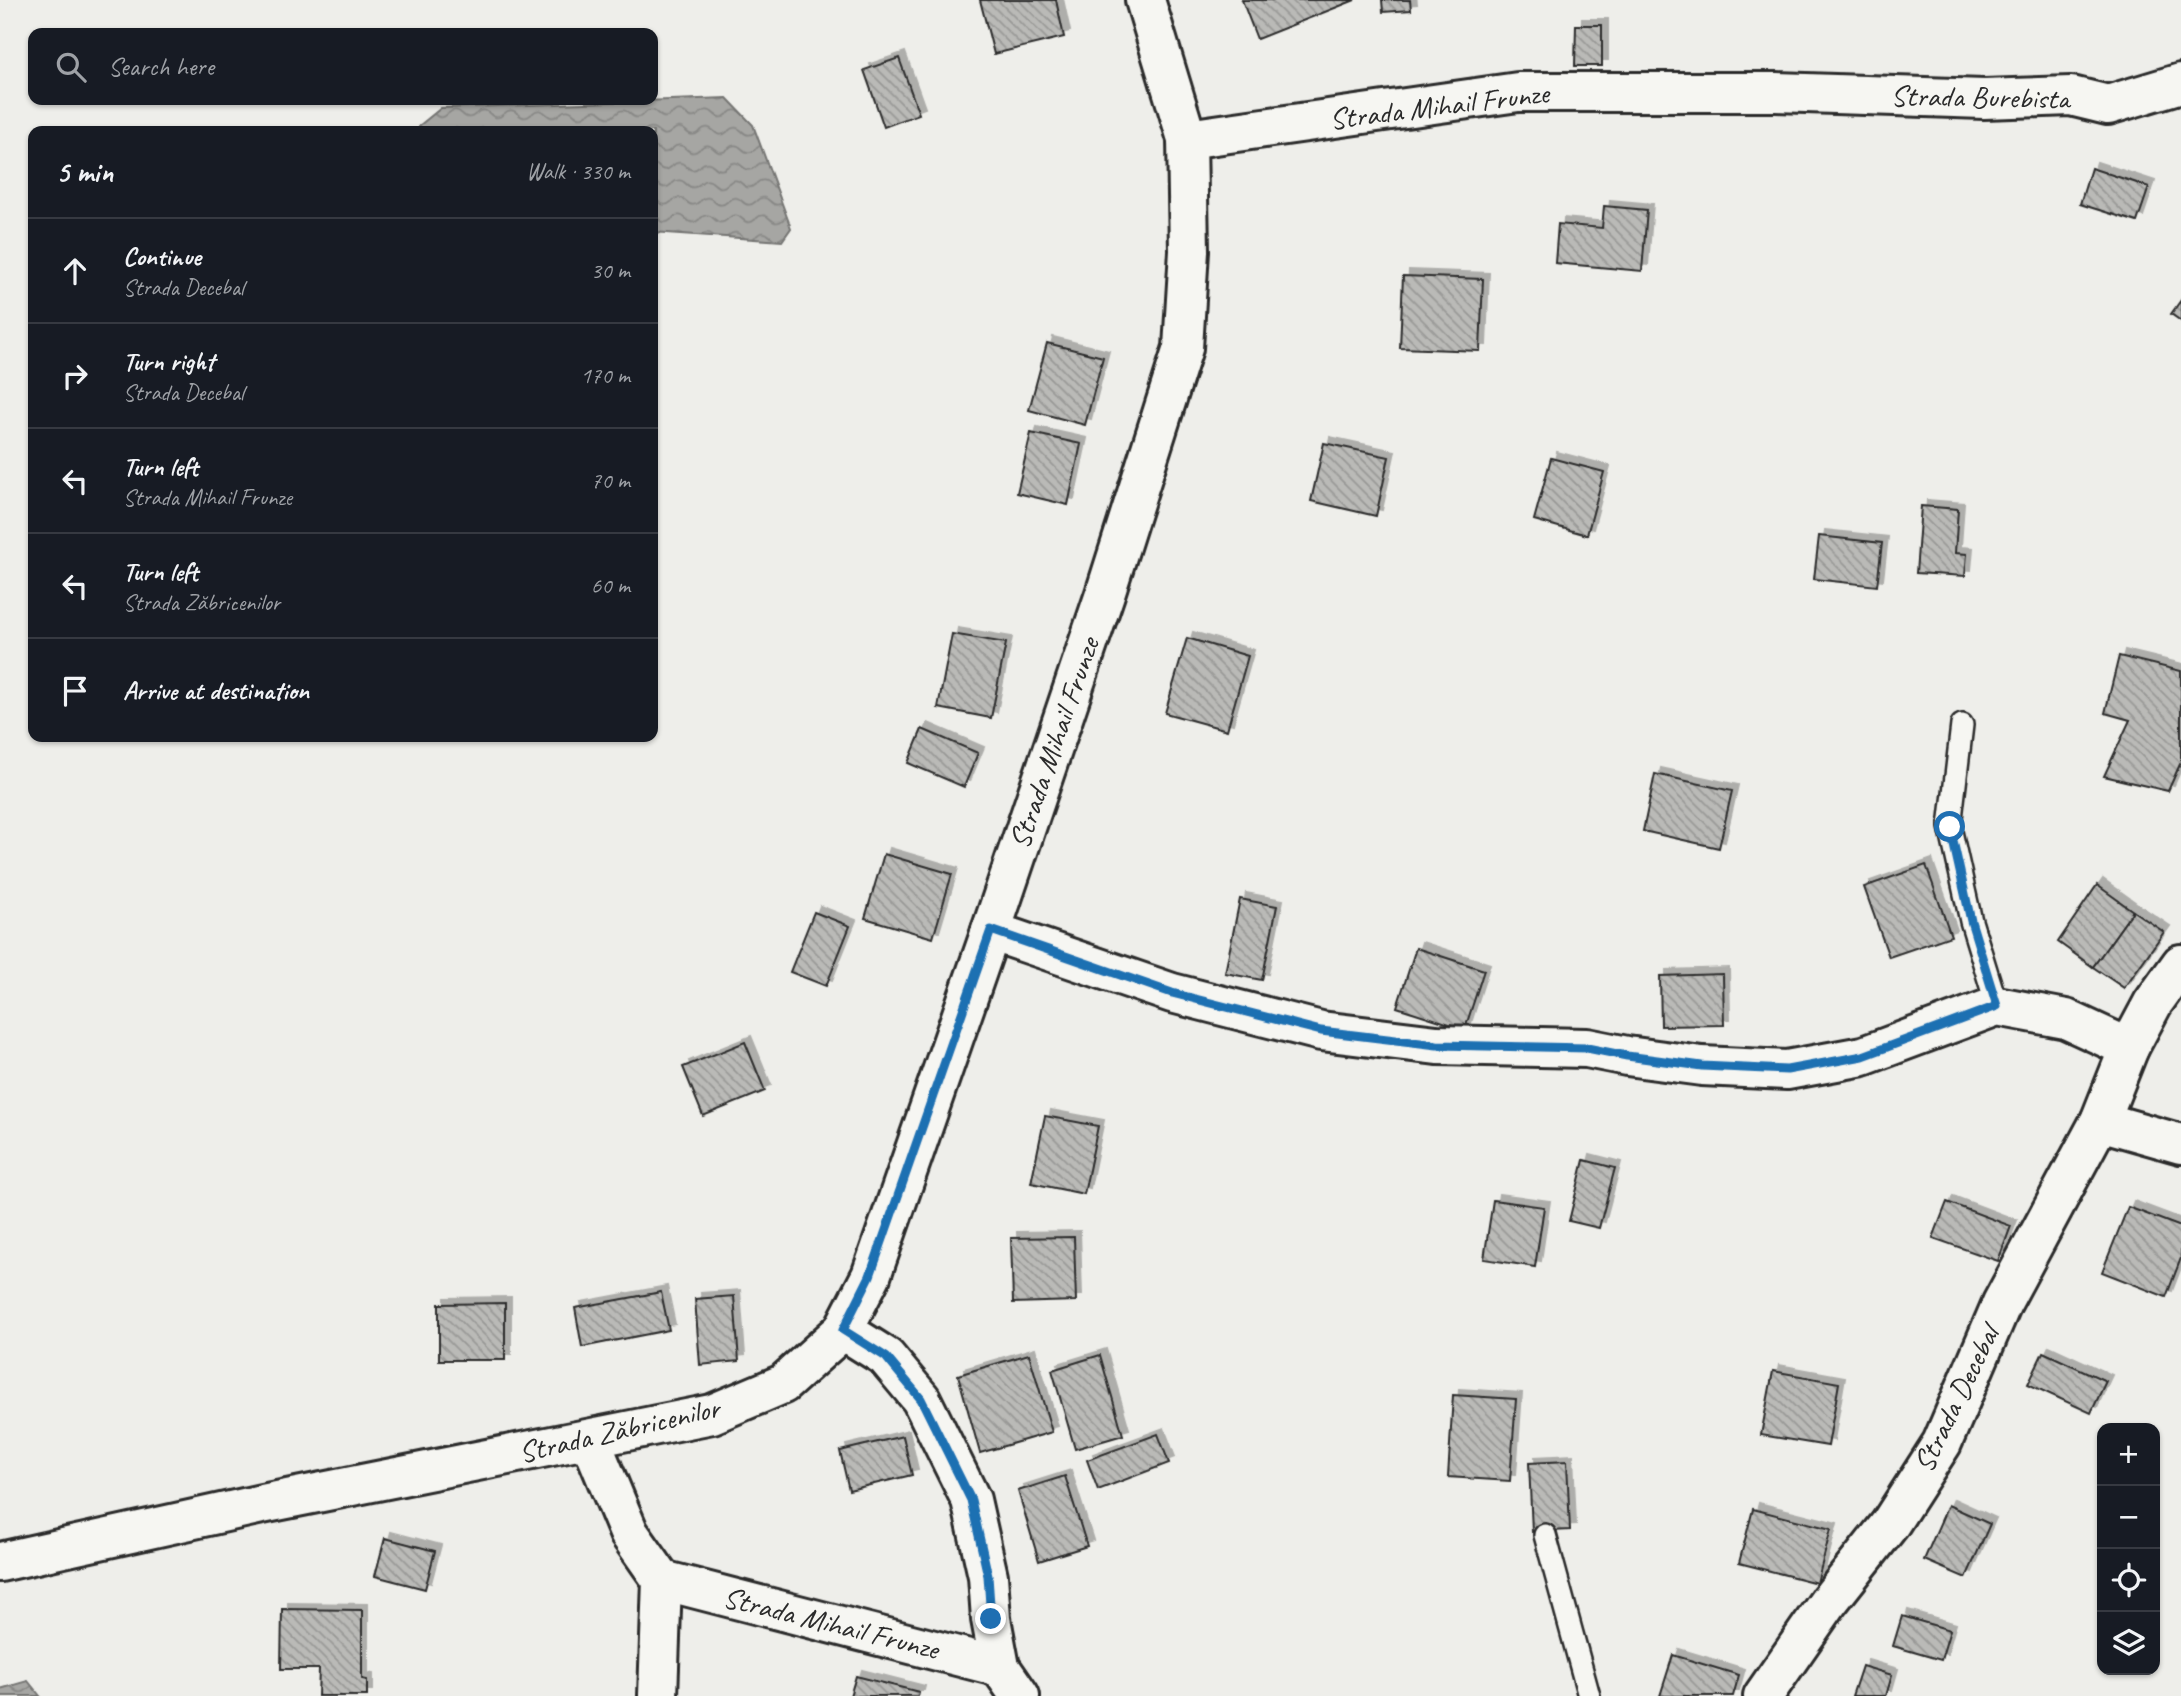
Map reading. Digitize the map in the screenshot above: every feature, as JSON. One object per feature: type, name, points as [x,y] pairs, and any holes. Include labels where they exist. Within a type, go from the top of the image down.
[{"type":"street","name":"Strada Mihail Frunze","points":[[843,1330],[870,1276],[991,930],[1105,594],[1183,348],[1189,251],[1188,139],[1145,0]]},
{"type":"street","name":"Strada Burebista","points":[[1776,92],[1984,99],[2071,96],[2108,105],[2181,83]]},
{"type":"street","name":"Strada Mihail Frunze","points":[[1188,139],[1518,92],[1776,92]]},
{"type":"street","points":[[991,930],[1172,993],[1321,1031],[1437,1045],[1587,1048],[1702,1066],[1787,1070],[1863,1056],[1997,1006],[2066,1019],[2129,1048]]},
{"type":"street","name":"Strada Decebal","points":[[1763,1696],[1829,1601],[1890,1524],[1942,1443],[2002,1303],[2100,1121],[2129,1048],[2153,1003],[2181,964]]},
{"type":"street","points":[[2100,1121],[2181,1144]]},
{"type":"street","points":[[843,1330],[886,1357],[921,1399],[971,1500],[988,1576],[991,1619],[1010,1681]]},
{"type":"street","name":"Strada Zăbricenilor","points":[[0,1562],[262,1504],[712,1413],[783,1384],[843,1330]]},
{"type":"street","points":[[590,1439],[629,1533],[662,1580],[658,1696]]},
{"type":"street","name":"Strada Mihail Frunze","points":[[662,1580],[1010,1681]]},
{"type":"lane","points":[[1962,725],[1950,827],[1971,921],[1997,1006]]},
{"type":"lane","points":[[1545,1535],[1589,1696]]},
{"type":"water","points":[[727,98],[753,125],[791,228],[782,241],[658,232],[658,126],[419,126],[441,108],[658,105],[658,100]]},
{"type":"water","points":[[28,1681],[40,1696],[0,1696],[0,1689]]},
{"type":"building","points":[[980,0],[1056,0],[1064,37],[994,54]]},
{"type":"building","points":[[1242,0],[1355,0],[1257,39]]},
{"type":"building","points":[[1382,0],[1410,0],[1411,10],[1383,12]]},
{"type":"building","points":[[1576,25],[1602,25],[1602,66],[1575,66]]},
{"type":"building","points":[[899,58],[919,114],[884,127],[864,70]]},
{"type":"building","points":[[2091,168],[2149,187],[2137,222],[2080,204]]},
{"type":"building","points":[[1604,206],[1647,210],[1642,271],[1555,263],[1558,224],[1602,228]]},
{"type":"building","points":[[1403,276],[1483,279],[1480,351],[1400,348]]},
{"type":"building","points":[[2181,300],[2181,321],[2171,314]]},
{"type":"building","points":[[1047,343],[1103,357],[1085,425],[1029,410]]},
{"type":"building","points":[[1031,433],[1081,444],[1068,505],[1017,493]]},
{"type":"building","points":[[1324,443],[1389,457],[1376,516],[1311,501]]},
{"type":"building","points":[[1551,458],[1604,472],[1587,535],[1534,520]]},
{"type":"building","points":[[1921,506],[1958,509],[1955,553],[1967,554],[1965,576],[1916,573]]},
{"type":"building","points":[[1819,536],[1882,543],[1877,586],[1814,579]]},
{"type":"building","points":[[952,634],[1006,643],[991,718],[938,708]]},
{"type":"building","points":[[1187,638],[1248,656],[1227,730],[1165,713]]},
{"type":"building","points":[[2119,656],[2181,671],[2181,762],[2168,791],[2104,776],[2130,720],[2105,713]]},
{"type":"building","points":[[922,729],[978,753],[964,787],[908,763]]},
{"type":"building","points":[[1655,774],[1732,791],[1719,848],[1643,831]]},
{"type":"building","points":[[884,854],[952,874],[933,938],[865,918]]},
{"type":"building","points":[[1926,865],[1951,936],[1889,957],[1864,887]]},
{"type":"building","points":[[2097,885],[2133,911],[2093,967],[2058,942]]},
{"type":"building","points":[[1240,899],[1277,906],[1262,980],[1225,973]]},
{"type":"building","points":[[2133,911],[2164,932],[2124,988],[2093,967]]},
{"type":"building","points":[[814,912],[850,926],[826,986],[790,972]]},
{"type":"building","points":[[1416,948],[1484,970],[1465,1029],[1397,1007]]},
{"type":"building","points":[[1723,974],[1724,1025],[1661,1026],[1660,976]]},
{"type":"building","points":[[745,1042],[765,1091],[703,1116],[683,1067]]},
{"type":"building","points":[[1045,1116],[1098,1126],[1084,1194],[1031,1183]]},
{"type":"building","points":[[1584,1160],[1615,1168],[1599,1228],[1569,1221]]},
{"type":"building","points":[[1493,1200],[1544,1207],[1535,1267],[1484,1259]]},
{"type":"building","points":[[1947,1202],[2011,1226],[1998,1261],[1933,1238]]},
{"type":"building","points":[[2128,1207],[2181,1227],[2181,1258],[2166,1297],[2102,1272]]},
{"type":"building","points":[[1074,1237],[1076,1301],[1013,1303],[1011,1238]]},
{"type":"building","points":[[661,1292],[669,1330],[582,1347],[575,1308]]},
{"type":"building","points":[[734,1296],[739,1361],[700,1365],[695,1299]]},
{"type":"building","points":[[505,1303],[505,1360],[439,1360],[439,1304]]},
{"type":"building","points":[[2043,1352],[2106,1381],[2091,1413],[2028,1384]]},
{"type":"building","points":[[1029,1354],[1052,1432],[980,1453],[958,1375]]},
{"type":"building","points":[[1100,1355],[1123,1435],[1075,1449],[1052,1370]]},
{"type":"building","points":[[1773,1371],[1839,1383],[1828,1446],[1761,1435]]},
{"type":"building","points":[[1453,1395],[1516,1399],[1510,1481],[1448,1477]]},
{"type":"building","points":[[1158,1434],[1169,1463],[1098,1490],[1087,1460]]},
{"type":"building","points":[[903,1436],[912,1475],[849,1490],[840,1451]]},
{"type":"building","points":[[1567,1461],[1570,1530],[1532,1532],[1529,1463]]},
{"type":"building","points":[[1065,1476],[1087,1546],[1039,1561],[1018,1491]]},
{"type":"building","points":[[1948,1505],[1990,1524],[1966,1578],[1924,1560]]},
{"type":"building","points":[[1753,1509],[1831,1529],[1817,1583],[1739,1563]]},
{"type":"building","points":[[385,1538],[435,1551],[425,1589],[375,1576]]},
{"type":"building","points":[[282,1609],[362,1610],[362,1679],[367,1680],[367,1696],[318,1696],[319,1669],[281,1669]]},
{"type":"building","points":[[1902,1616],[1950,1630],[1941,1660],[1893,1646]]},
{"type":"building","points":[[1673,1655],[1739,1675],[1733,1696],[1660,1696]]},
{"type":"building","points":[[1862,1666],[1892,1675],[1886,1696],[1852,1696]]},
{"type":"building","points":[[856,1676],[919,1692],[918,1696],[850,1696]]},
{"type":"route","points":[[991,1619],[988,1576],[971,1500],[921,1399],[886,1357],[843,1330],[870,1276],[991,930],[1172,993],[1321,1031],[1437,1045],[1587,1048],[1702,1066],[1787,1070],[1863,1056],[1997,1006],[1971,921],[1950,827]]}]
